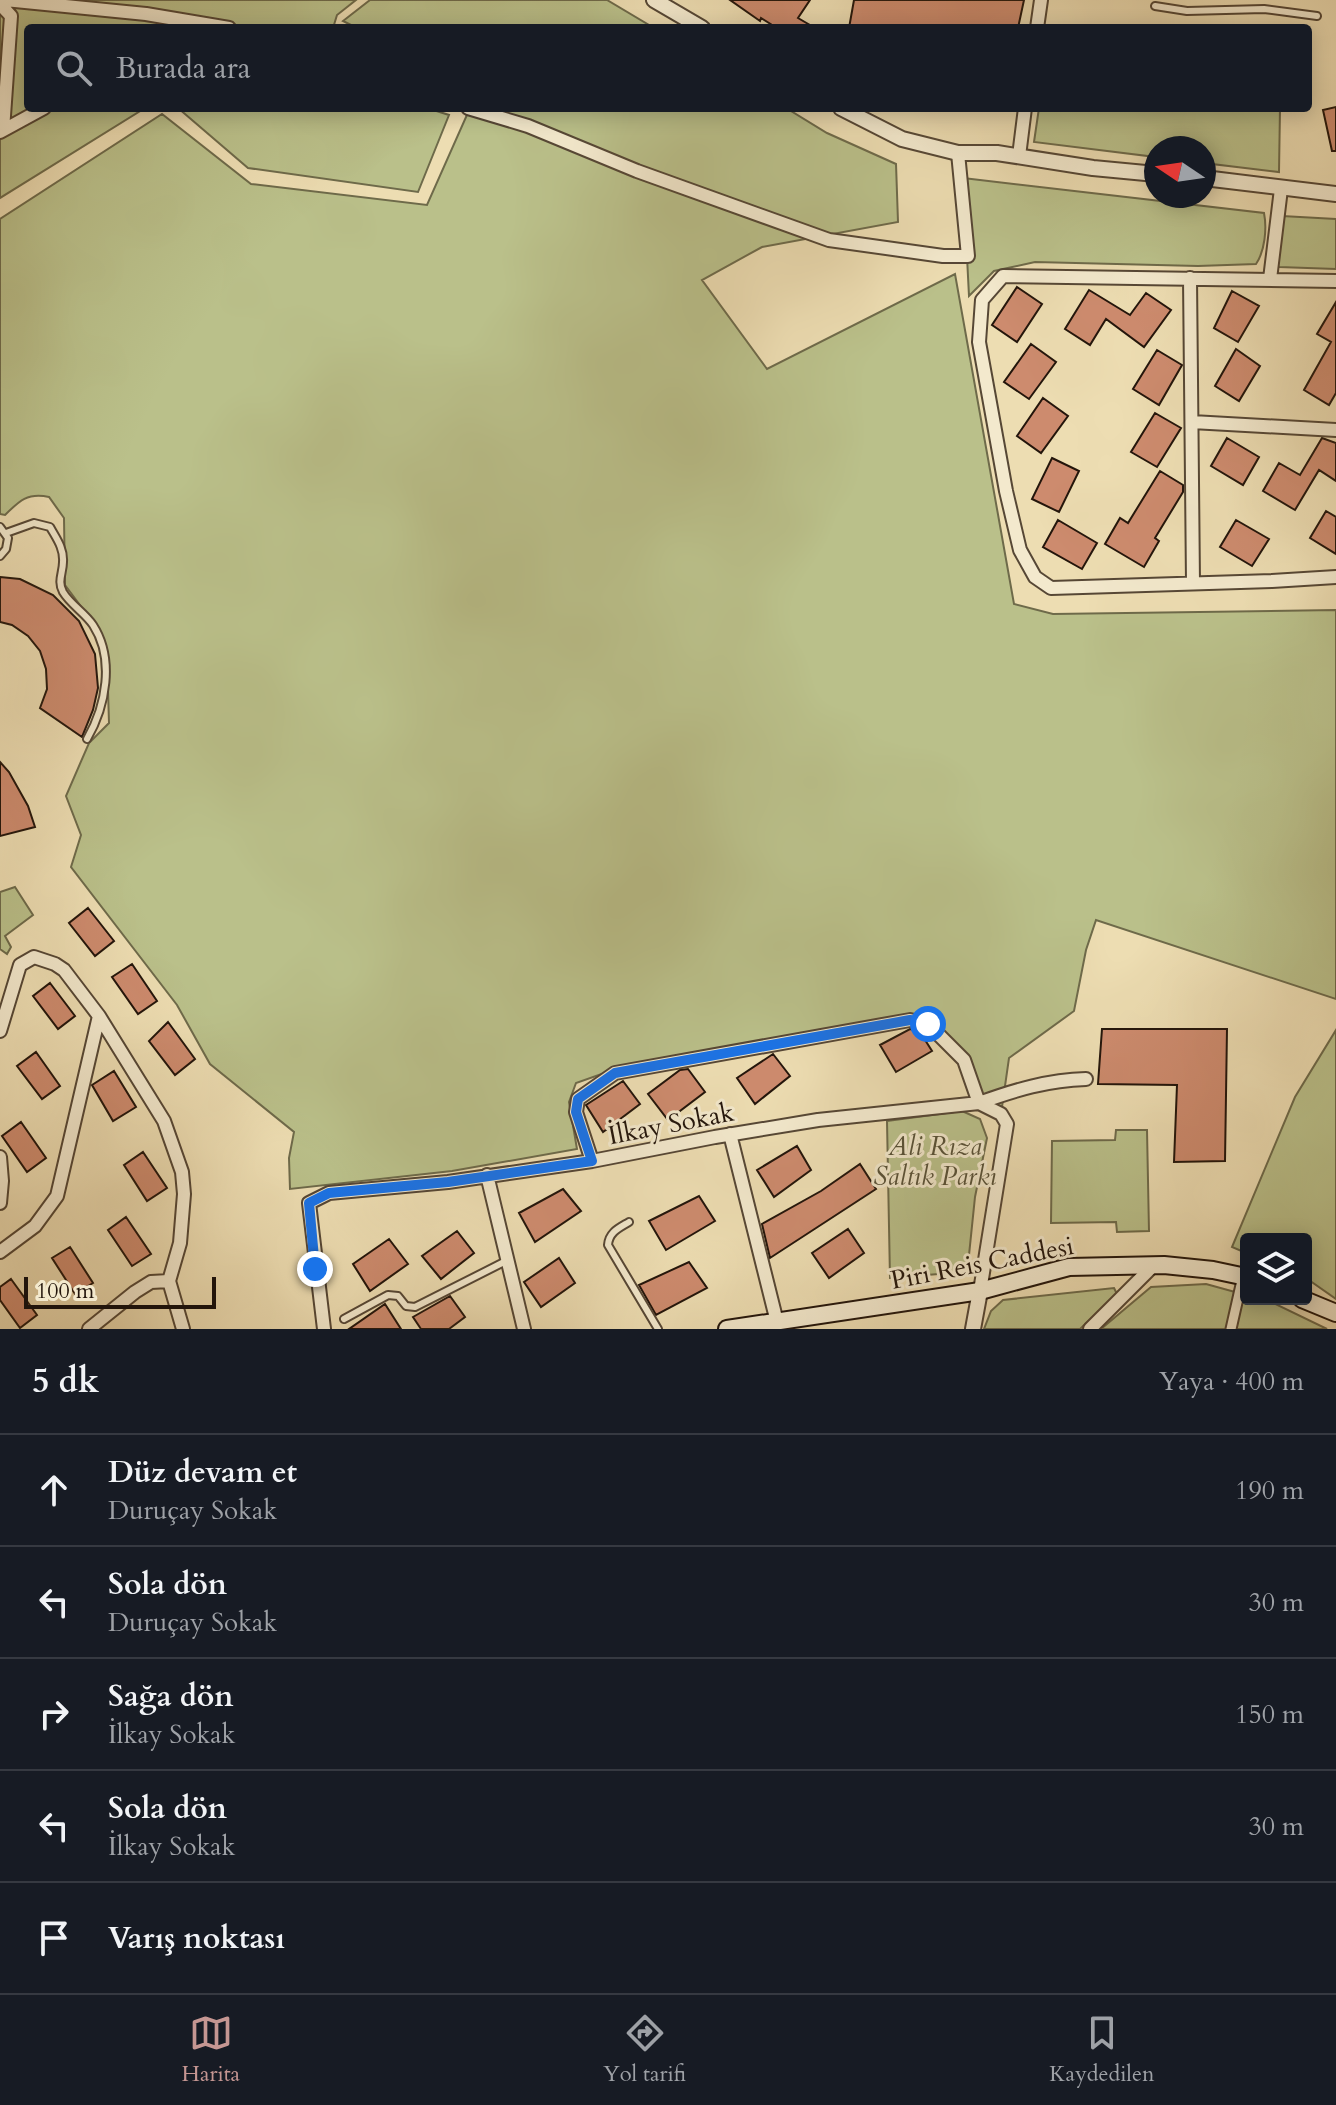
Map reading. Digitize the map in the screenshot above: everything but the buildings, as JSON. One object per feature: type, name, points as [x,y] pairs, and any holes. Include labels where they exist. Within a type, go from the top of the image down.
[{"type":"main road","name":"Piri Reis Caddesi","points":[[727,1329],[980,1291],[1069,1267],[1153,1266],[1240,1275]]},
{"type":"main road","points":[[1312,1303],[1336,1313]]},
{"type":"street","points":[[5,0],[146,14],[205,24]]},
{"type":"street","points":[[654,0],[695,24]]},
{"type":"street","points":[[1038,24],[1041,0]]},
{"type":"street","points":[[0,4],[11,16],[2,131]]},
{"type":"street","points":[[2,131],[37,112]]},
{"type":"street","points":[[481,112],[528,126],[637,171],[829,240],[943,256],[968,256],[958,153]]},
{"type":"street","points":[[849,112],[902,139],[958,153],[997,153],[1144,172]]},
{"type":"street","points":[[1019,156],[1024,112]]},
{"type":"street","points":[[1216,180],[1336,194]]},
{"type":"street","points":[[1270,279],[1281,189]]},
{"type":"street","points":[[1336,281],[1003,276],[982,300],[979,342],[1020,550],[1035,577],[1051,588],[1336,577]]},
{"type":"street","points":[[1190,278],[1193,583]]},
{"type":"street","points":[[1192,422],[1336,430]]},
{"type":"street","points":[[0,1031],[20,965],[34,957],[55,964],[64,970],[99,1016],[164,1121],[182,1172],[184,1194],[180,1243],[169,1281],[183,1329]]},
{"type":"street","points":[[0,1252],[35,1226],[57,1196],[99,1016]]},
{"type":"street","points":[[592,1161],[576,1112],[578,1099],[615,1073],[910,1020],[928,1024],[964,1060],[979,1103],[1001,1114],[1007,1124],[973,1329]]},
{"type":"street","name":"İlkay Sokak","points":[[324,1329],[309,1203],[329,1193],[448,1182],[592,1161],[730,1134],[885,1112],[979,1103],[1027,1086],[1086,1079]]},
{"type":"street","points":[[730,1134],[777,1322]]},
{"type":"street","points":[[0,1157],[0,1203]]},
{"type":"street","points":[[487,1175],[524,1329]]},
{"type":"street","points":[[1090,1329],[1153,1266]]},
{"type":"street","points":[[89,1329],[151,1282],[169,1281]]},
{"type":"street","points":[[1231,1329],[1240,1292]]},
{"type":"lane","points":[[1155,6],[1187,11],[1252,8],[1317,16]]},
{"type":"lane","points":[[6,533],[34,523],[50,527],[61,546],[63,562],[59,578],[62,591],[94,626],[104,658],[106,690],[99,719],[87,739]]},
{"type":"lane","points":[[0,527],[6,533],[8,544],[0,556]]},
{"type":"lane","points":[[629,1222],[613,1232],[608,1245],[658,1329]]},
{"type":"lane","points":[[344,1319],[388,1295],[398,1296],[406,1306],[415,1307],[508,1260]]},
{"type":"green space","points":[[0,0],[356,0],[337,15],[334,24],[24,24],[24,112],[139,112],[0,198]]},
{"type":"green space","points":[[370,0],[607,0],[647,24],[349,24],[343,21]]},
{"type":"green space","points":[[183,112],[440,112],[449,115],[418,192],[248,168]]},
{"type":"green space","points":[[468,112],[793,112],[827,133],[896,164],[898,222],[762,247],[702,280],[767,369],[955,274],[1014,604],[1053,614],[1336,610],[1336,999],[1096,920],[1086,950],[1074,1011],[1009,1058],[1001,1114],[979,1103],[956,1052],[939,1037],[910,1020],[627,1065],[576,1083],[569,1102],[577,1149],[452,1171],[290,1189],[289,1158],[294,1132],[210,1064],[177,1005],[71,867],[81,835],[66,796],[89,743],[109,723],[107,658],[94,624],[65,585],[64,518],[49,497],[30,497],[5,515],[0,514],[0,219],[162,114],[251,184],[427,205]]},
{"type":"green space","points":[[1038,112],[1280,112],[1279,172],[1216,164],[1216,136],[1144,136],[1144,156],[1034,142]]},
{"type":"green space","points":[[963,178],[1144,199],[1144,208],[1216,207],[1264,213],[1263,246],[1256,264],[1198,266],[1035,262],[994,271],[969,296]]},
{"type":"green space","points":[[1282,216],[1336,219],[1336,269],[1279,267],[1275,262]]},
{"type":"green space","points":[[15,887],[33,915],[5,936],[11,947],[7,954],[0,949],[0,892]]},
{"type":"green space","points":[[1336,1030],[1336,1299],[1312,1282],[1312,1233],[1240,1233],[1240,1250],[1232,1247],[1295,1097]]},
{"type":"green space","name":"Ali Rıza Saltık Parkı","points":[[962,1111],[980,1119],[987,1138],[975,1197],[969,1255],[963,1272],[890,1278],[887,1121]]},
{"type":"green space","points":[[1116,1130],[1147,1130],[1149,1231],[1117,1232],[1116,1222],[1051,1223],[1052,1141],[1115,1140]]},
{"type":"green space","points":[[1206,1284],[1240,1293],[1240,1305],[1277,1305],[1327,1329],[1101,1329],[1151,1287]]},
{"type":"green space","points":[[1114,1288],[1117,1294],[1080,1329],[984,1329],[991,1311],[1003,1300]]},
{"type":"route","points":[[315,1269],[309,1203],[329,1193],[448,1182],[592,1161],[576,1112],[578,1099],[615,1073],[910,1020],[928,1024]]}]
